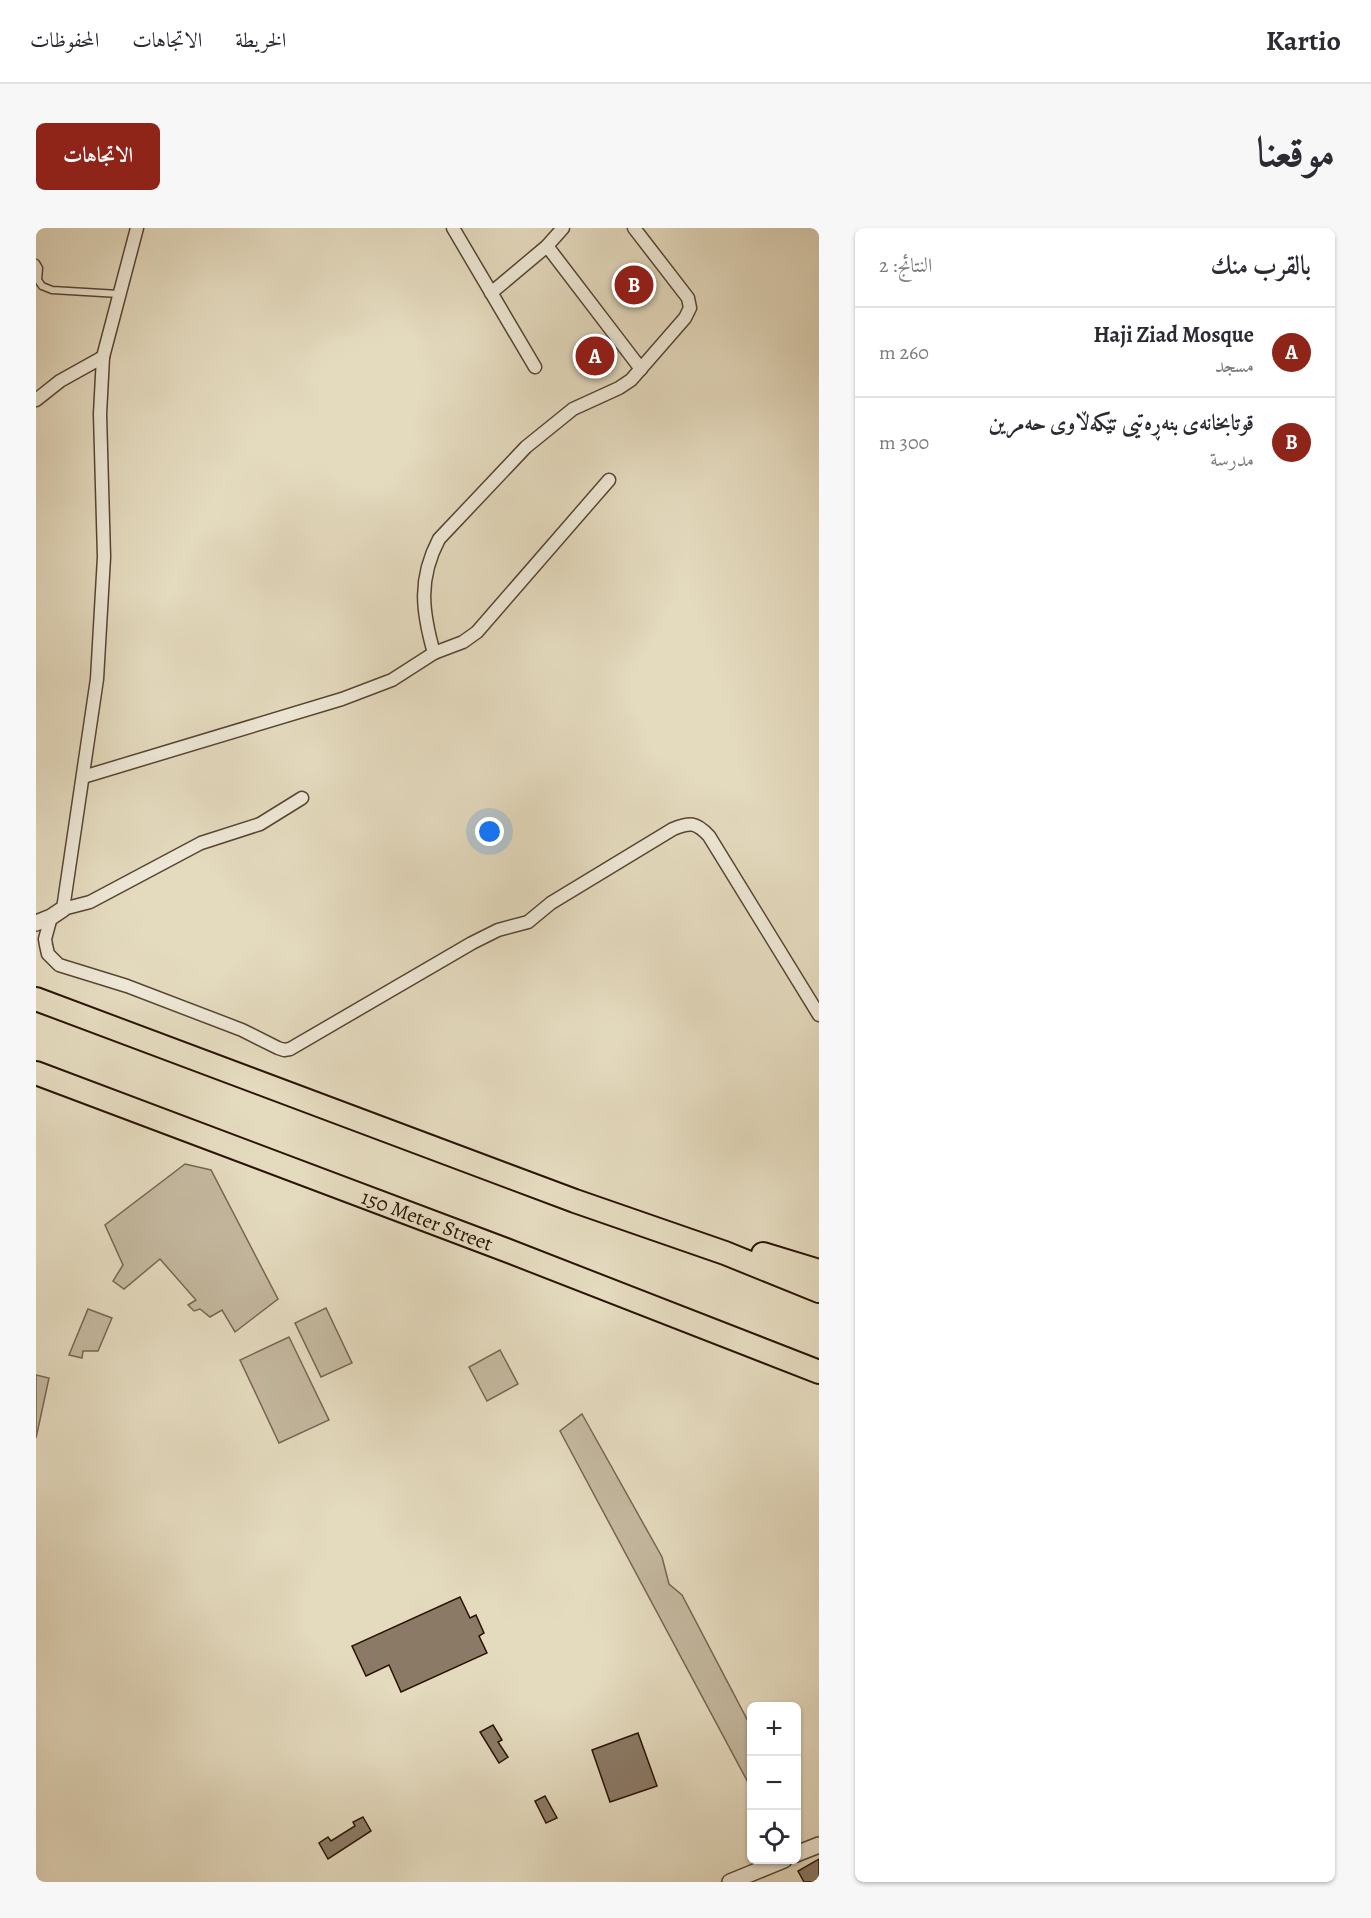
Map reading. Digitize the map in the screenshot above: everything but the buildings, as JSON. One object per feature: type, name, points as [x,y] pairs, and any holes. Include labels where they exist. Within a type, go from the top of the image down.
[{"type":"highway","points":[[36,999],[575,1201],[725,1253],[819,1291]]},
{"type":"highway","name":"150 Meter Street","points":[[36,1073],[506,1250],[819,1372]]},
{"type":"highway","points":[[575,1201],[675,1227],[819,1271]]},
{"type":"street","points":[[137,228],[103,357],[100,414],[104,556],[97,679],[83,777],[57,913],[45,939],[48,954],[59,965],[127,986],[242,1030],[278,1048],[291,1049],[481,938],[498,930],[528,922],[551,903],[673,829],[684,824],[692,824],[701,827],[709,836],[819,1016]]},
{"type":"street","points":[[453,228],[535,367]]},
{"type":"street","points":[[491,293],[548,246],[563,228]]},
{"type":"street","points":[[434,653],[425,622],[423,597],[428,568],[439,539],[526,447],[573,409],[620,388],[641,369],[685,318],[690,308],[688,298],[639,230]]},
{"type":"street","points":[[548,246],[641,369]]},
{"type":"street","points":[[36,400],[60,381],[103,357]]},
{"type":"street","points":[[83,777],[342,699],[392,680],[434,653],[463,642],[477,632],[609,480]]},
{"type":"street","points":[[36,923],[90,902],[201,843],[260,824],[302,798]]},
{"type":"street","points":[[801,1852],[819,1845]]},
{"type":"street","points":[[730,1882],[774,1864]]},
{"type":"lane","points":[[36,263],[39,268],[38,280],[42,286],[52,290],[120,294]]},
{"type":"shaded area","points":[[185,1164],[211,1170],[278,1299],[235,1332],[222,1310],[210,1317],[200,1309],[194,1311],[188,1305],[196,1300],[160,1259],[124,1289],[113,1281],[123,1265],[105,1225]]},
{"type":"shaded area","points":[[326,1308],[352,1363],[321,1377],[295,1323]]},
{"type":"shaded area","points":[[88,1309],[112,1318],[98,1351],[83,1351],[82,1358],[69,1355]]},
{"type":"shaded area","points":[[289,1337],[329,1420],[279,1443],[240,1360]]},
{"type":"shaded area","points":[[500,1350],[518,1384],[487,1401],[469,1367]]},
{"type":"shaded area","points":[[36,1375],[49,1378],[36,1438]]},
{"type":"shaded area","points":[[582,1414],[662,1557],[669,1584],[682,1595],[747,1719],[747,1781],[560,1431]]},
{"type":"place","name":"قوتابخانەی بنەڕەتیی تێکەڵاوی حەمرین","points":[[634,285]]},
{"type":"place","name":"Haji Ziad Mosque","points":[[595,356]]}]
